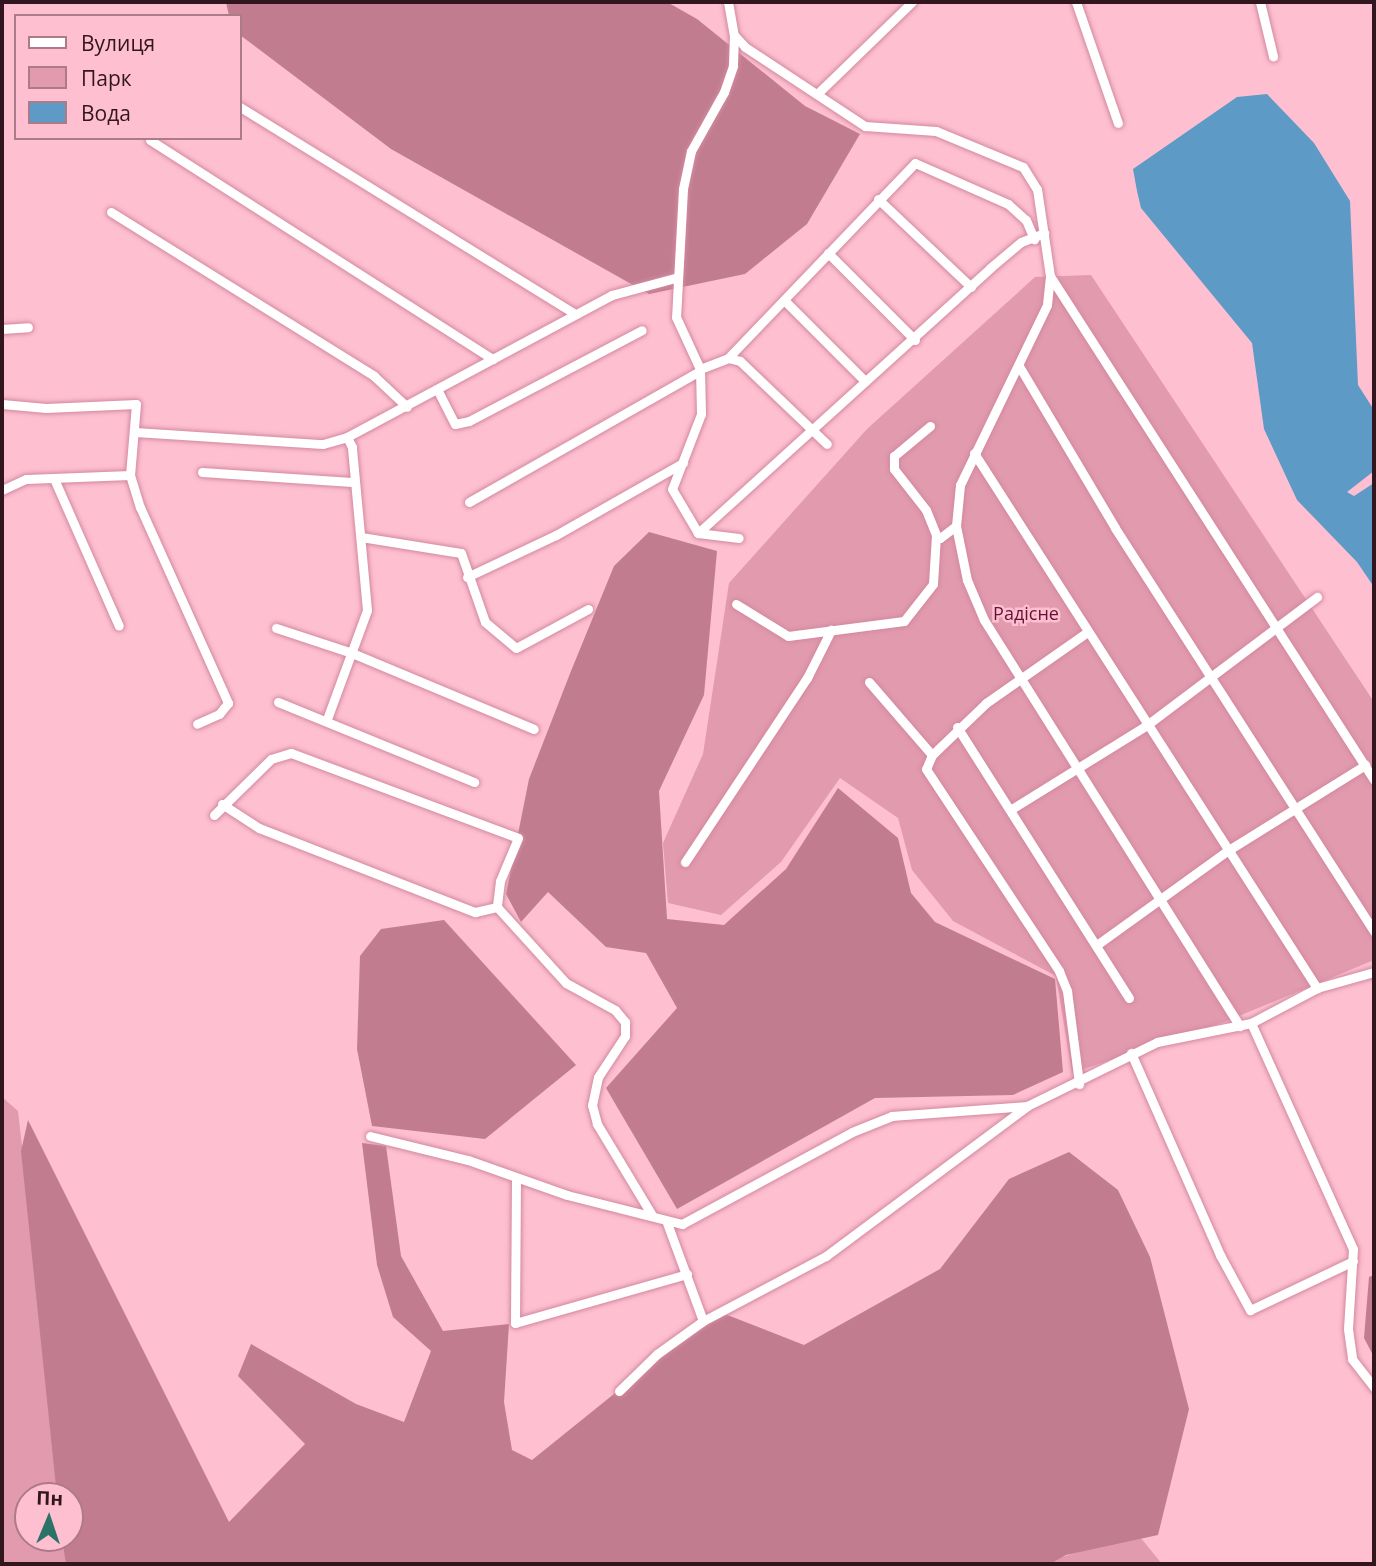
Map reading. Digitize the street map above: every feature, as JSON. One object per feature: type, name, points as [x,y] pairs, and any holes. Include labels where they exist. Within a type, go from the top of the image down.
[{"type":"street","points":[[698,533],[672,489],[701,414],[699,370],[676,317],[675,278],[691,151],[724,92],[733,66],[734,35],[728,2]]},
{"type":"street","points":[[817,94],[912,2]]},
{"type":"street","points":[[1076,2],[1118,123]]},
{"type":"street","points":[[1261,2],[1273,56]]},
{"type":"street","points":[[734,35],[865,126],[936,131],[1023,167],[1037,190],[1050,276],[1047,305],[960,485],[956,526],[967,580],[984,620],[1240,1026]]},
{"type":"street","points":[[242,108],[575,314]]},
{"type":"street","points":[[150,140],[493,359]]},
{"type":"street","points":[[469,502],[699,370],[728,358],[786,302],[907,168],[925,163],[1008,204],[1026,220],[1034,239]]},
{"type":"street","points":[[878,199],[971,287]]},
{"type":"street","points":[[111,212],[374,376],[407,407]]},
{"type":"street","points":[[698,533],[1021,242],[1044,233]]},
{"type":"street","points":[[828,253],[915,340]]},
{"type":"street","points":[[1050,276],[1374,780]]},
{"type":"street","points":[[135,432],[323,444],[347,437],[407,407],[612,295],[675,278]]},
{"type":"street","points":[[786,302],[865,381]]},
{"type":"street","points":[[2,329],[28,327]]},
{"type":"street","points":[[438,391],[455,424],[469,421],[642,330]]},
{"type":"street","points":[[728,358],[740,361],[827,444]]},
{"type":"street","points":[[1019,366],[1115,528],[1374,932]]},
{"type":"street","points":[[2,404],[46,408],[136,404],[130,475],[140,507],[228,703],[219,714],[197,724]]},
{"type":"street","points":[[736,604],[788,636],[904,621],[911,616],[933,584],[936,535],[926,510],[893,463],[894,456],[930,426]]},
{"type":"street","points":[[327,719],[367,610],[361,537],[352,482],[352,447],[347,437]]},
{"type":"street","points":[[974,453],[1086,634],[1317,988]]},
{"type":"street","points":[[467,577],[556,535],[683,463]]},
{"type":"street","points":[[202,472],[352,482]]},
{"type":"street","points":[[2,490],[26,479],[55,481],[130,475]]},
{"type":"street","points":[[55,481],[119,626]]},
{"type":"street","points":[[936,535],[940,538],[956,526]]},
{"type":"street","points":[[698,533],[739,538]]},
{"type":"street","points":[[361,537],[461,553],[467,577],[485,622],[516,648],[588,609]]},
{"type":"street","points":[[1010,810],[1146,724],[1317,597]]},
{"type":"street","points":[[276,628],[352,653],[534,729]]},
{"type":"street","points":[[685,862],[807,678],[831,630]]},
{"type":"street","points":[[1079,1084],[1067,991],[1059,971],[926,769],[932,755],[957,727],[1021,678],[1086,634]]},
{"type":"street","points":[[869,682],[932,755]]},
{"type":"street","points":[[278,702],[327,719],[474,782]]},
{"type":"street","points":[[957,727],[1098,944],[1129,998]]},
{"type":"street","points":[[214,815],[222,804],[283,753],[311,760],[518,838],[500,881],[497,907],[566,983],[615,1010],[625,1022],[625,1036],[598,1077],[592,1105],[597,1124],[652,1215]]},
{"type":"street","points":[[1098,944],[1227,851],[1295,806],[1365,765]]},
{"type":"street","points":[[222,804],[259,828],[475,912],[497,907]]},
{"type":"street","points":[[620,1391],[657,1354],[703,1321],[826,1256],[1027,1106],[1079,1084],[1131,1053],[1157,1042],[1251,1023],[1317,988],[1374,972]]},
{"type":"street","points":[[1251,1023],[1353,1249],[1348,1329],[1352,1359],[1374,1387]]},
{"type":"street","points":[[1131,1053],[1220,1255],[1250,1310],[1353,1261]]},
{"type":"street","points":[[370,1136],[468,1160],[516,1179],[652,1215],[667,1223],[697,1219],[852,1132],[892,1116],[1027,1106]]},
{"type":"street","points":[[516,1179],[515,1323],[687,1274]]},
{"type":"street","points":[[667,1223],[703,1321]]},
{"type":"green space","name":"Радісне","points":[[1091,275],[1374,702],[1374,960],[1227,1021],[1072,1073],[1056,976],[953,921],[912,870],[898,818],[840,778],[781,862],[721,915],[668,903],[663,843],[703,754],[729,583],[867,429],[1035,277]]},
{"type":"green space","points":[[2,1097],[18,1111],[60,1482],[14,1482],[14,1552],[68,1552],[69,1564],[2,1564]]},
{"type":"green space","points":[[1136,1532],[1162,1564],[1042,1564]]},
{"type":"shaded area","points":[[226,2],[667,2],[697,19],[805,106],[860,134],[807,224],[745,274],[649,294],[391,149],[242,37],[242,14],[229,14]]},
{"type":"shaded area","points":[[649,532],[717,551],[704,695],[659,791],[667,919],[724,925],[786,869],[838,788],[898,838],[911,893],[935,922],[1055,979],[1063,1072],[1013,1095],[875,1098],[677,1209],[606,1088],[677,1008],[646,953],[606,947],[548,892],[521,922],[506,894],[529,779],[571,671],[614,566]]},
{"type":"shaded area","points":[[444,920],[576,1065],[485,1139],[372,1126],[357,1049],[360,956],[381,929]]},
{"type":"shaded area","points":[[28,1120],[229,1522],[305,1444],[238,1376],[251,1344],[356,1404],[404,1422],[431,1351],[393,1317],[377,1265],[362,1143],[386,1146],[401,1256],[443,1331],[509,1324],[504,1402],[512,1450],[532,1460],[717,1311],[804,1345],[940,1269],[1009,1179],[1069,1152],[1118,1190],[1150,1257],[1189,1409],[1158,1535],[1066,1555],[1050,1564],[66,1564],[64,1552],[84,1552],[84,1482],[56,1482],[21,1151]]},
{"type":"shaded area","points":[[1374,1275],[1374,1357],[1364,1338],[1369,1277]]},
{"type":"water","points":[[1267,94],[1314,143],[1350,201],[1358,385],[1374,410],[1374,471],[1347,492],[1354,496],[1374,483],[1374,587],[1357,562],[1297,500],[1264,429],[1252,343],[1141,208],[1137,191],[1133,169],[1237,97]]}]
